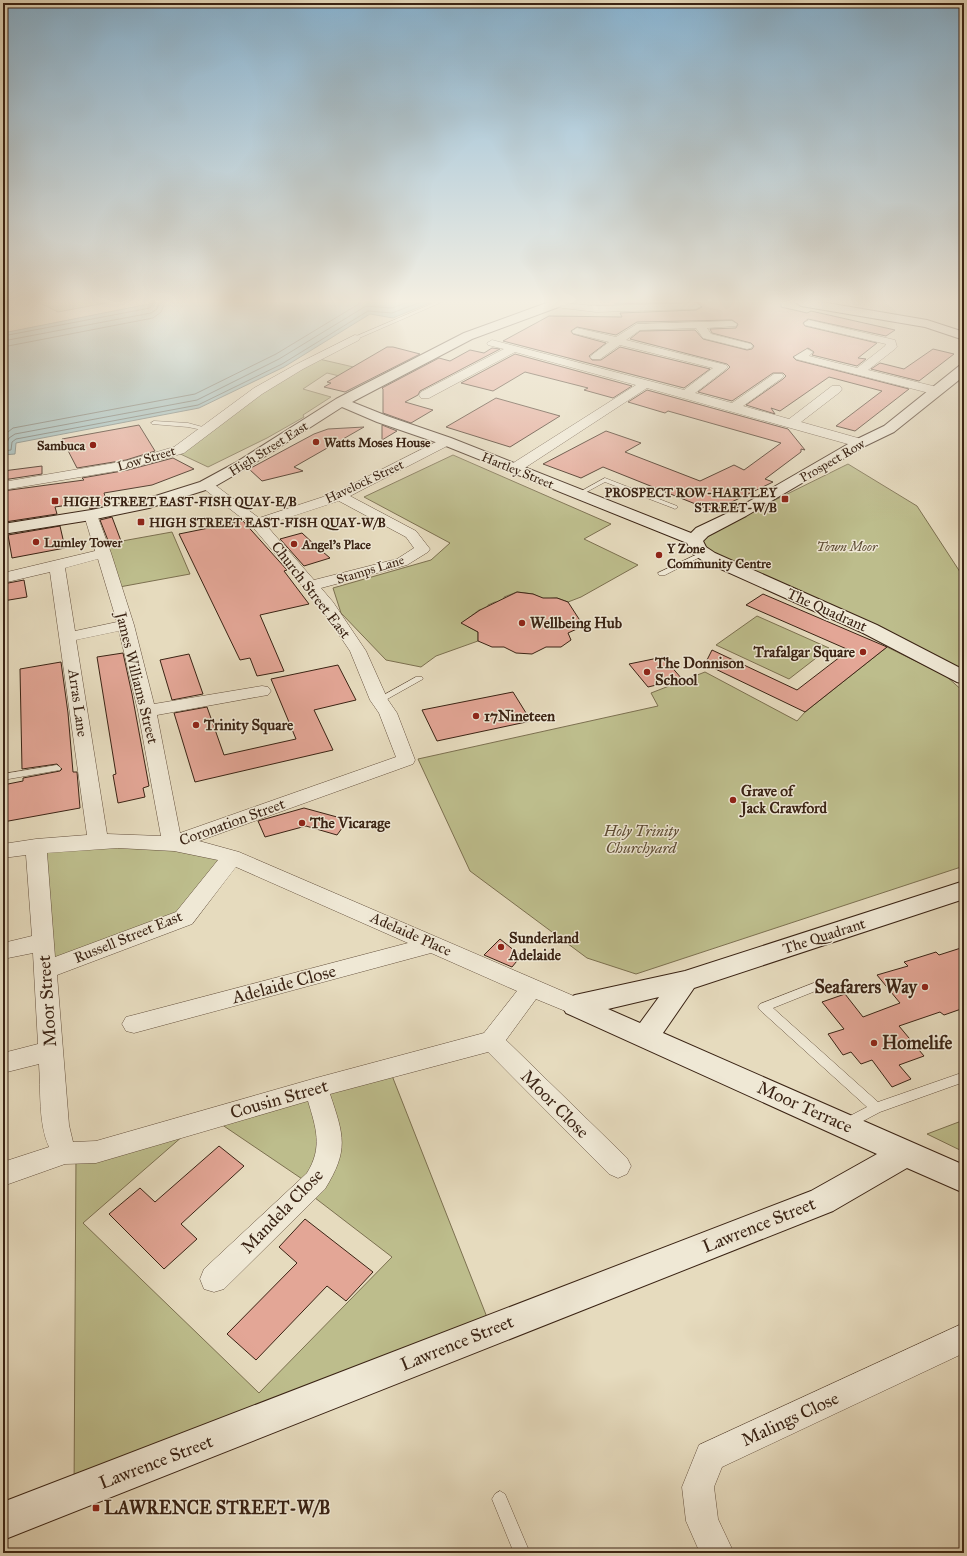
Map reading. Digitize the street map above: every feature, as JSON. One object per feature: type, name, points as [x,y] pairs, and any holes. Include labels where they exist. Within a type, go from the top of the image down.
[{"type":"street","name":"Low Street","points":[[3,486],[41,481],[128,465],[179,450],[258,391],[285,375]]},
{"type":"street","name":"High Street East","points":[[3,529],[91,515],[149,503],[206,485],[240,466],[341,402],[394,375]]},
{"type":"street","points":[[425,395],[464,375]]},
{"type":"street","points":[[615,375],[860,443]]},
{"type":"street","points":[[686,394],[712,375]]},
{"type":"street","points":[[869,375],[937,391]]},
{"type":"street","name":"Prospect Row","points":[[699,547],[702,532],[740,513],[860,443],[889,429],[957,375]]},
{"type":"street","points":[[734,407],[778,376]]},
{"type":"street","points":[[515,468],[646,383]]},
{"type":"street","points":[[792,423],[836,389]]},
{"type":"street","name":"Hartley Street","points":[[341,402],[515,468],[579,494],[699,547]]},
{"type":"street","name":"Havelock Street","points":[[257,523],[340,496],[446,441]]},
{"type":"street","name":"Church Street East","points":[[206,485],[257,523],[327,605],[358,651],[379,700],[388,714],[406,760]]},
{"type":"street","name":"Stamps Lane","points":[[311,586],[402,562],[423,549],[411,534],[340,496]]},
{"type":"street","name":"James Williams Street","points":[[91,515],[126,625],[147,711],[172,843]]},
{"type":"street","name":"The Quadrant","points":[[699,547],[928,657],[964,678]]},
{"type":"street","points":[[3,578],[57,566],[104,553]]},
{"type":"street","name":"Arras Lane","points":[[57,566],[98,840]]},
{"type":"street","points":[[68,637],[126,625]]},
{"type":"street","points":[[147,711],[262,691]]},
{"type":"street","name":"Coronation Street","points":[[3,850],[98,840],[135,840],[172,843],[406,760]]},
{"type":"street","name":"Adelaide Place","points":[[172,843],[205,848],[232,857],[645,1037]]},
{"type":"street","name":"Moor Street","points":[[36,846],[58,1138],[66,1153]]},
{"type":"street","name":"Russell Street East","points":[[45,970],[184,918],[232,857]]},
{"type":"street","name":"The Quadrant","points":[[575,1006],[685,981],[964,890]]},
{"type":"street","points":[[3,951],[43,942]]},
{"type":"street","name":"Adelaide Close","points":[[134,1024],[434,944]]},
{"type":"street","points":[[645,1037],[685,981]]},
{"type":"street","points":[[492,1041],[532,988]]},
{"type":"street","name":"Moor Terrace","points":[[645,1037],[964,1179]]},
{"type":"street","name":"Cousin Street","points":[[3,1174],[66,1153],[76,1154],[96,1152],[316,1088],[492,1041]]},
{"type":"street","name":"Moor Close","points":[[492,1041],[618,1166]]},
{"type":"street","points":[[3,1063],[51,1051]]},
{"type":"street","name":"Mandela Close","points":[[214,1279],[316,1181],[324,1170],[329,1158],[330,1137],[316,1088]]},
{"type":"street","name":"Lawrence Street","points":[[3,1521],[822,1201],[906,1153]]},
{"type":"street","name":"Malings Close","points":[[717,1553],[702,1521],[698,1487],[710,1456],[964,1338]]},
{"type":"lane","points":[[154,423],[188,425],[207,429]]},
{"type":"lane","points":[[579,494],[605,480],[675,507]]},
{"type":"lane","points":[[662,573],[699,547]]},
{"type":"lane","points":[[379,700],[419,679]]},
{"type":"lane","points":[[3,777],[57,768]]},
{"type":"lane","points":[[819,985],[764,1007],[876,1108]]},
{"type":"lane","points":[[845,1125],[876,1108],[964,1077]]},
{"type":"lane","points":[[500,1499],[522,1553]]},
{"type":"green space","points":[[293,375],[325,375],[303,389],[331,397],[303,415],[304,417],[267,438],[208,467],[174,451],[263,392]]},
{"type":"green space","points":[[334,375],[371,375],[360,381]]},
{"type":"green space","points":[[453,455],[611,524],[584,539],[638,565],[581,597],[568,602],[557,598],[543,599],[533,594],[517,592],[504,597],[504,603],[495,602],[488,605],[488,610],[479,610],[466,620],[467,626],[478,632],[478,641],[436,656],[421,667],[386,660],[341,613],[333,588],[431,560],[450,543],[364,497]]},
{"type":"green space","name":"Town Moor","points":[[848,464],[917,506],[964,578],[964,679],[709,557],[694,540]]},
{"type":"green space","points":[[172,532],[190,574],[114,588],[100,545]]},
{"type":"green space","points":[[757,616],[829,648],[789,679],[716,645]]},
{"type":"green space","name":"Holy Trinity Churchyard","points":[[887,647],[946,676],[964,692],[964,866],[636,974],[587,958],[470,871],[418,759],[658,706],[651,693],[705,672],[797,721],[805,712]]},
{"type":"green space","points":[[98,840],[232,857],[184,918],[45,970],[36,846]]},
{"type":"green space","points":[[389,1068],[492,1330],[74,1494],[76,1154],[199,1122],[83,1223],[259,1393],[392,1257],[306,1191],[311,1185],[212,1118]]},
{"type":"green space","points":[[964,1120],[964,1152],[927,1134]]},
{"type":"water","points":[[3,375],[268,375],[199,408],[16,443],[15,454],[3,455]]},
{"type":"building","points":[[340,375],[379,375],[345,392],[324,387],[331,383],[327,382]]},
{"type":"building","points":[[407,375],[451,375],[420,391],[418,395],[405,402],[433,410],[411,423],[383,413],[382,388]]},
{"type":"building","points":[[477,375],[521,375],[493,391],[461,383]]},
{"type":"building","points":[[535,375],[590,375],[632,386],[613,398],[584,390],[588,388]]},
{"type":"building","points":[[632,375],[702,375],[684,388]]},
{"type":"building","points":[[721,375],[771,375],[732,401],[698,392]]},
{"type":"building","points":[[785,375],[853,375],[909,389],[855,431],[836,426],[882,391],[829,377],[780,411],[771,408],[775,414],[746,405],[786,376]]},
{"type":"building","points":[[893,375],[927,375],[919,381]]},
{"type":"building","points":[[647,390],[788,429],[805,450],[801,449],[801,452],[765,479],[773,482],[713,511],[603,467],[581,478],[543,464],[606,431],[641,443],[625,452],[700,481],[734,465],[744,470],[781,443],[668,411],[665,413],[628,402]]},
{"type":"building","points":[[496,398],[560,416],[510,447],[446,427]]},
{"type":"building","name":"Sambuca","points":[[139,425],[155,451],[126,460],[77,468],[62,439]]},
{"type":"building","points":[[382,425],[397,431],[382,440]]},
{"type":"building","points":[[364,427],[294,467],[303,471],[262,481],[249,469],[314,434],[328,429]]},
{"type":"building","points":[[173,458],[194,469],[152,485],[104,493],[108,505],[90,509],[88,502],[55,507],[57,514],[5,522],[3,491],[84,480],[82,478],[128,470]]},
{"type":"building","points":[[42,466],[42,474],[3,480],[3,471]]},
{"type":"building","points":[[112,517],[121,541],[109,543],[100,520]]},
{"type":"building","points":[[243,521],[287,570],[284,571],[309,604],[260,615],[284,671],[257,676],[250,658],[240,660],[179,534]]},
{"type":"building","name":"Lumley Tower","points":[[60,526],[65,548],[12,558],[8,535]]},
{"type":"building","points":[[302,533],[330,558],[304,566],[280,539]]},
{"type":"building","points":[[24,580],[27,597],[3,601],[3,584]]},
{"type":"building","name":"Wellbeing Hub","points":[[517,592],[533,594],[543,598],[557,598],[568,602],[579,619],[579,628],[568,633],[571,640],[561,647],[546,647],[532,654],[516,653],[504,647],[492,647],[478,641],[478,632],[461,623],[480,610]]},
{"type":"building","name":"Trafalgar Square","points":[[763,594],[887,647],[805,712],[705,664],[712,650],[797,690],[849,650],[746,605]]},
{"type":"building","points":[[123,653],[149,786],[143,788],[145,797],[118,803],[113,775],[116,774],[97,657]]},
{"type":"building","points":[[189,654],[203,694],[172,700],[160,660]]},
{"type":"building","name":"The Donnison School","points":[[663,657],[682,679],[648,687],[629,664]]},
{"type":"building","points":[[61,662],[68,713],[73,772],[77,772],[80,808],[3,822],[3,785],[23,781],[23,778],[60,771],[62,769],[57,764],[22,769],[20,669]]},
{"type":"building","name":"Trinity Square","points":[[338,665],[356,700],[314,710],[333,750],[195,782],[174,713],[207,707],[224,755],[296,739],[271,679]]},
{"type":"building","name":"17Nineteen","points":[[513,692],[531,721],[437,741],[422,710]]},
{"type":"building","name":"The Vicarage","points":[[304,808],[348,820],[337,835],[306,826],[265,837],[258,821]]},
{"type":"building","name":"Sunderland Adelaide","points":[[500,939],[521,956],[512,967],[484,955]]},
{"type":"building","points":[[964,947],[964,1008],[944,1015],[940,1012],[899,1026],[924,1056],[899,1065],[911,1079],[892,1087],[872,1060],[861,1064],[851,1052],[843,1055],[828,1034],[844,1029],[822,1002],[845,994],[863,1017],[900,1003],[877,975],[908,966],[904,962],[936,952],[939,955]]},
{"type":"building","points":[[219,1146],[244,1166],[181,1224],[197,1239],[164,1269],[109,1214],[140,1188],[155,1202]]},
{"type":"building","points":[[305,1219],[373,1272],[346,1301],[327,1286],[256,1360],[227,1334],[297,1263],[279,1247]]},
{"type":"place","name":"Watts Moses House","points":[[316,442]]},
{"type":"place","name":"Sambuca","points":[[93,445]]},
{"type":"place","name":"PROSPECT ROW-HARTLEY STREET-W/B","points":[[785,499]]},
{"type":"place","name":"HIGH STREET EAST-FISH QUAY-E/B","points":[[55,501]]},
{"type":"place","name":"HIGH STREET EAST-FISH QUAY-W/B","points":[[141,522]]},
{"type":"place","name":"Lumley Tower","points":[[36,542]]},
{"type":"place","name":"Angel's Place","points":[[294,544]]},
{"type":"place","name":"Y Zone Community Centre","points":[[659,555]]},
{"type":"place","name":"Wellbeing Hub","points":[[522,623]]},
{"type":"place","name":"Trafalgar Square","points":[[863,652]]},
{"type":"place","name":"The Donnison School","points":[[647,672]]},
{"type":"place","name":"17Nineteen","points":[[476,716]]},
{"type":"place","name":"Trinity Square","points":[[196,725]]},
{"type":"place","name":"Grave of Jack Crawford","points":[[733,800]]},
{"type":"place","name":"The Vicarage","points":[[302,823]]},
{"type":"place","name":"Sunderland Adelaide","points":[[501,947]]},
{"type":"place","name":"Seafarers Way","points":[[925,987]]},
{"type":"place","name":"Homelife","points":[[874,1043]]},
{"type":"place","name":"LAWRENCE STREET-W/B","points":[[96,1508]]}]
